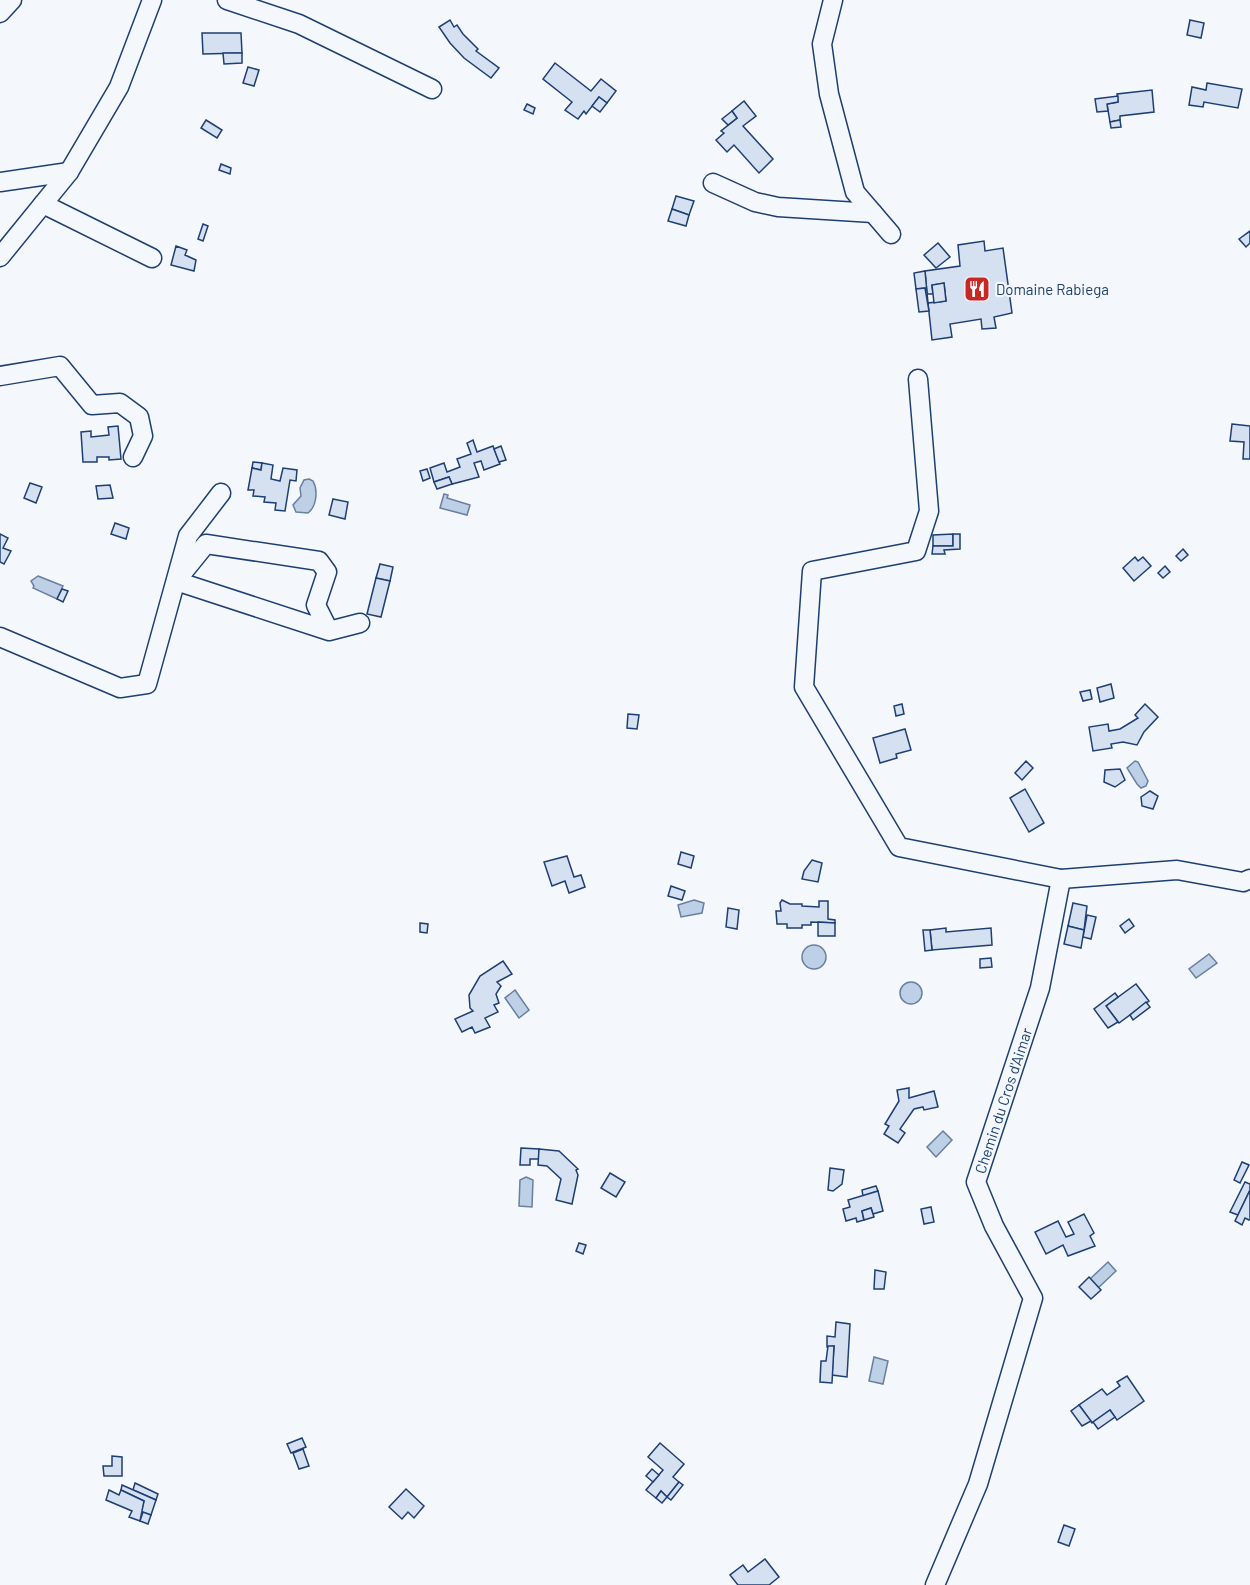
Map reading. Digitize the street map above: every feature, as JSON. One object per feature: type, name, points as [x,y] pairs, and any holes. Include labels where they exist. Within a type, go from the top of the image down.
[{"type":"street","points":[[0,13],[12,0]]},
{"type":"street","points":[[0,256],[69,172],[119,87],[152,0]]},
{"type":"street","points":[[227,0],[299,24],[432,89]]},
{"type":"street","points":[[833,0],[822,44],[829,94],[855,192],[891,234]]},
{"type":"street","points":[[0,182],[69,172]]},
{"type":"street","points":[[713,183],[755,202],[778,207],[873,213]]},
{"type":"street","points":[[43,204],[152,258]]},
{"type":"street","points":[[0,376],[60,366],[92,405],[120,403],[138,417],[143,436],[133,457]]},
{"type":"street","points":[[918,379],[929,511],[916,551],[812,571],[804,687],[899,847],[1061,879],[1177,870],[1243,882],[1250,879]]},
{"type":"street","points":[[0,637],[120,688],[147,684],[188,536],[221,493]]},
{"type":"street","points":[[176,580],[206,544],[319,561],[327,572],[316,605],[329,631]]},
{"type":"street","points":[[176,580],[329,631],[360,623]]},
{"type":"street","name":"Chemin du Cros d'Aimar","points":[[935,1585],[978,1484],[1033,1298],[994,1226],[976,1182],[1040,988],[1061,879]]},
{"type":"water","points":[[304,480],[313,481],[316,489],[313,506],[308,513],[296,512],[293,505],[301,496],[300,488]]},
{"type":"water","points":[[444,494],[448,495],[447,498],[470,505],[467,515],[440,508]]},
{"type":"water","points":[[38,576],[63,586],[57,599],[33,588],[31,581]]},
{"type":"water","points":[[1135,761],[1138,762],[1148,781],[1146,786],[1141,788],[1127,768]]},
{"type":"water","points":[[694,900],[704,903],[702,913],[681,917],[678,905]]},
{"type":"water","points":[[814,945],[819,946],[825,952],[825,962],[819,968],[814,969],[809,968],[803,962],[802,957],[803,952],[809,946]]},
{"type":"water","points":[[1209,954],[1217,963],[1196,978],[1189,969]]},
{"type":"water","points":[[911,982],[919,985],[922,993],[919,1001],[911,1004],[903,1001],[900,993],[903,985]]},
{"type":"water","points":[[515,990],[529,1010],[519,1018],[505,998]]},
{"type":"water","points":[[943,1131],[952,1140],[936,1157],[927,1147]]},
{"type":"water","points":[[526,1177],[533,1180],[532,1207],[519,1206],[520,1180]]},
{"type":"water","points":[[1108,1262],[1116,1271],[1098,1288],[1090,1279]]},
{"type":"water","points":[[874,1357],[888,1361],[883,1384],[869,1381]]},
{"type":"building","points":[[450,20],[454,27],[457,25],[478,49],[476,51],[499,68],[491,78],[464,58],[450,43],[439,27]]},
{"type":"building","points":[[1190,20],[1204,23],[1201,38],[1187,35]]},
{"type":"building","points":[[202,33],[241,33],[242,53],[203,54]]},
{"type":"building","points":[[223,53],[242,53],[242,63],[224,64]]},
{"type":"building","points":[[555,63],[591,91],[601,79],[616,91],[607,103],[599,97],[586,114],[584,111],[578,119],[565,110],[572,102],[543,79]]},
{"type":"building","points":[[248,67],[259,70],[254,86],[243,83]]},
{"type":"building","points":[[1207,83],[1242,89],[1238,108],[1204,102],[1203,107],[1189,105],[1192,87],[1206,90]]},
{"type":"building","points":[[1152,90],[1154,112],[1120,116],[1120,120],[1110,122],[1107,104],[1118,102],[1117,94]]},
{"type":"building","points":[[1118,96],[1118,102],[1107,104],[1108,111],[1097,112],[1095,99]]},
{"type":"building","points":[[599,97],[607,103],[600,112],[592,106]]},
{"type":"building","points":[[744,101],[756,116],[743,126],[773,159],[759,173],[734,145],[727,152],[716,140],[724,133],[721,131],[737,118],[732,111]]},
{"type":"building","points":[[527,104],[535,108],[533,114],[524,110]]},
{"type":"building","points":[[732,111],[737,118],[728,125],[722,119]]},
{"type":"building","points":[[206,120],[222,130],[217,138],[201,128]]},
{"type":"building","points":[[1120,120],[1121,127],[1111,128],[1110,122]]},
{"type":"building","points":[[221,164],[231,168],[230,174],[219,170]]},
{"type":"building","points":[[676,196],[694,201],[689,215],[672,209]]},
{"type":"building","points":[[672,209],[689,215],[686,226],[668,221]]},
{"type":"building","points":[[203,224],[208,226],[203,241],[198,239]]},
{"type":"building","points":[[1250,231],[1250,243],[1246,247],[1239,239]]},
{"type":"building","name":"Domaine Rabiega","points":[[984,241],[985,251],[1003,248],[1012,313],[994,317],[996,328],[982,329],[981,319],[950,324],[952,337],[932,340],[928,303],[946,301],[944,283],[932,285],[933,294],[927,294],[925,271],[960,266],[958,245]]},
{"type":"building","points":[[938,243],[950,257],[936,268],[924,255]]},
{"type":"building","points":[[176,246],[187,250],[185,255],[196,260],[194,271],[171,265]]},
{"type":"building","points":[[925,271],[928,303],[926,304],[925,288],[916,289],[914,273]]},
{"type":"building","points":[[944,283],[946,301],[934,303],[932,285]]},
{"type":"building","points":[[925,288],[929,311],[919,312],[916,289]]},
{"type":"building","points":[[1232,424],[1250,426],[1250,459],[1243,459],[1244,442],[1230,441]]},
{"type":"building","points":[[118,426],[121,459],[109,460],[109,457],[97,457],[97,462],[83,462],[81,432],[91,431],[91,437],[109,435],[108,427]]},
{"type":"building","points":[[473,440],[477,452],[493,446],[500,464],[484,470],[481,461],[474,463],[479,477],[452,484],[449,477],[434,482],[430,468],[444,463],[447,472],[460,467],[457,459],[471,454],[467,443]]},
{"type":"building","points":[[501,446],[506,460],[499,462],[494,449]]},
{"type":"building","points":[[253,462],[262,463],[261,470],[252,468]]},
{"type":"building","points":[[262,463],[273,465],[271,479],[280,481],[283,468],[297,470],[296,481],[290,480],[285,511],[275,510],[276,503],[264,502],[265,497],[253,496],[254,490],[248,490],[252,468],[261,470]]},
{"type":"building","points":[[427,469],[430,478],[423,481],[420,471]]},
{"type":"building","points":[[449,477],[452,484],[437,489],[434,482]]},
{"type":"building","points":[[30,483],[42,487],[36,503],[24,498]]},
{"type":"building","points":[[110,485],[113,498],[98,499],[96,486]]},
{"type":"building","points":[[333,499],[348,502],[345,519],[329,515]]},
{"type":"building","points":[[115,523],[129,528],[126,539],[111,534]]},
{"type":"building","points":[[0,534],[8,538],[3,548],[11,551],[4,564],[0,562]]},
{"type":"building","points":[[953,534],[953,546],[933,546],[933,535]]},
{"type":"building","points":[[953,534],[960,534],[960,549],[944,550],[945,554],[932,554],[933,546],[953,546]]},
{"type":"building","points":[[1183,549],[1188,555],[1181,561],[1176,556]]},
{"type":"building","points":[[1135,557],[1138,561],[1143,557],[1151,566],[1134,581],[1123,568]]},
{"type":"building","points":[[380,564],[393,567],[390,581],[376,578]]},
{"type":"building","points":[[1165,566],[1170,572],[1163,578],[1158,573]]},
{"type":"building","points":[[376,578],[390,581],[381,617],[367,614]]},
{"type":"building","points":[[62,589],[68,591],[63,602],[57,599]]},
{"type":"building","points":[[1111,684],[1114,698],[1100,702],[1097,688]]},
{"type":"building","points":[[1090,690],[1092,699],[1083,701],[1080,692]]},
{"type":"building","points":[[902,704],[904,714],[896,716],[894,706]]},
{"type":"building","points":[[1145,704],[1158,717],[1144,732],[1137,745],[1123,742],[1111,744],[1112,748],[1093,751],[1089,727],[1108,724],[1109,731],[1120,729],[1138,718],[1135,715]]},
{"type":"building","points":[[628,714],[639,715],[637,729],[627,728]]},
{"type":"building","points":[[905,729],[911,750],[896,754],[897,758],[880,763],[873,738]]},
{"type":"building","points":[[1026,761],[1033,768],[1022,780],[1015,773]]},
{"type":"building","points":[[1120,769],[1125,780],[1115,787],[1104,782],[1105,770]]},
{"type":"building","points":[[1025,789],[1044,823],[1029,832],[1010,798]]},
{"type":"building","points":[[1150,791],[1158,796],[1153,809],[1142,806],[1141,797]]},
{"type":"building","points":[[681,852],[694,856],[691,868],[678,864]]},
{"type":"building","points":[[567,856],[574,877],[581,875],[585,887],[569,893],[565,881],[552,886],[544,862]]},
{"type":"building","points":[[812,860],[822,863],[818,882],[802,879],[804,871]]},
{"type":"building","points":[[671,886],[685,891],[682,900],[668,896]]},
{"type":"building","points":[[782,900],[790,904],[819,907],[819,901],[828,901],[828,919],[835,920],[835,923],[811,922],[811,925],[802,925],[802,928],[787,928],[787,924],[777,924],[776,911],[781,911]]},
{"type":"building","points":[[1073,903],[1087,906],[1084,930],[1068,926]]},
{"type":"building","points":[[728,908],[739,910],[737,929],[726,927]]},
{"type":"building","points":[[1087,915],[1096,917],[1091,939],[1083,937]]},
{"type":"building","points":[[1129,919],[1134,926],[1125,933],[1120,926]]},
{"type":"building","points":[[818,922],[835,923],[835,936],[818,936]]},
{"type":"building","points":[[420,923],[428,924],[427,933],[420,932]]},
{"type":"building","points":[[1068,926],[1084,930],[1081,948],[1064,944]]},
{"type":"building","points":[[946,928],[946,932],[991,928],[992,945],[932,950],[930,930]]},
{"type":"building","points":[[923,930],[930,930],[932,950],[925,951]]},
{"type":"building","points":[[991,958],[992,967],[980,968],[980,959]]},
{"type":"building","points":[[503,961],[512,974],[497,982],[501,986],[496,994],[499,1003],[494,1005],[498,1012],[485,1018],[490,1027],[475,1033],[472,1027],[462,1032],[455,1019],[473,1011],[470,1008],[469,995],[480,976]]},
{"type":"building","points":[[1136,984],[1149,1001],[1119,1023],[1106,1006]]},
{"type":"building","points":[[1115,993],[1118,997],[1106,1006],[1118,1022],[1108,1028],[1094,1009]]},
{"type":"building","points":[[1146,1002],[1150,1007],[1133,1020],[1130,1015]]},
{"type":"building","points":[[909,1088],[909,1098],[934,1091],[938,1107],[924,1110],[923,1107],[914,1109],[900,1129],[905,1133],[898,1143],[884,1134],[889,1126],[885,1124],[899,1101],[897,1090]]},
{"type":"building","points":[[521,1148],[539,1149],[539,1159],[530,1159],[530,1165],[520,1165]]},
{"type":"building","points":[[539,1149],[559,1151],[578,1169],[576,1170],[578,1175],[572,1204],[556,1200],[561,1179],[547,1166],[538,1165]]},
{"type":"building","points":[[1242,1162],[1249,1165],[1240,1183],[1234,1180]]},
{"type":"building","points":[[830,1168],[844,1170],[842,1184],[833,1191],[828,1190]]},
{"type":"building","points":[[610,1173],[625,1182],[616,1197],[601,1188]]},
{"type":"building","points":[[1245,1182],[1250,1184],[1250,1190],[1238,1215],[1230,1212]]},
{"type":"building","points":[[876,1186],[878,1191],[863,1196],[862,1190]]},
{"type":"building","points":[[1250,1190],[1250,1219],[1245,1218],[1242,1225],[1235,1221]]},
{"type":"building","points":[[878,1191],[883,1211],[873,1214],[871,1208],[862,1211],[864,1220],[857,1222],[856,1218],[846,1221],[843,1209],[850,1207],[848,1200]]},
{"type":"building","points":[[931,1207],[934,1222],[924,1224],[921,1209]]},
{"type":"building","points":[[871,1208],[874,1217],[864,1220],[862,1211]]},
{"type":"building","points":[[1084,1214],[1094,1233],[1090,1236],[1095,1246],[1068,1256],[1063,1245],[1046,1254],[1035,1232],[1058,1221],[1066,1237],[1074,1234],[1068,1222]]},
{"type":"building","points":[[579,1243],[586,1245],[583,1254],[576,1251]]},
{"type":"building","points":[[875,1270],[886,1272],[884,1289],[874,1289]]},
{"type":"building","points":[[1089,1277],[1101,1290],[1091,1299],[1079,1287]]},
{"type":"building","points":[[836,1322],[850,1324],[847,1377],[832,1375],[834,1346],[827,1347],[827,1336],[835,1337]]},
{"type":"building","points":[[828,1346],[834,1346],[832,1383],[820,1382],[821,1361],[826,1361]]},
{"type":"building","points":[[1127,1376],[1144,1401],[1117,1420],[1110,1410],[1092,1423],[1079,1405],[1102,1389],[1107,1395],[1120,1386],[1117,1382]]},
{"type":"building","points":[[1079,1405],[1091,1421],[1082,1426],[1071,1411]]},
{"type":"building","points":[[1110,1410],[1115,1417],[1098,1429],[1093,1422]]},
{"type":"building","points":[[302,1438],[306,1447],[291,1453],[287,1444]]},
{"type":"building","points":[[660,1443],[684,1464],[673,1477],[679,1482],[667,1497],[661,1491],[656,1498],[646,1490],[663,1470],[648,1457]]},
{"type":"building","points":[[303,1449],[309,1466],[299,1469],[293,1453]]},
{"type":"building","points":[[112,1456],[122,1457],[122,1476],[104,1476],[103,1466],[112,1466]]},
{"type":"building","points":[[652,1469],[659,1475],[653,1482],[646,1476]]},
{"type":"building","points":[[679,1482],[683,1485],[671,1500],[667,1497]]},
{"type":"building","points":[[135,1483],[158,1494],[156,1500],[133,1490]]},
{"type":"building","points":[[122,1485],[156,1500],[151,1515],[141,1512],[144,1501],[121,1490]]},
{"type":"building","points":[[406,1489],[424,1506],[414,1518],[408,1512],[402,1519],[389,1507]]},
{"type":"building","points":[[109,1490],[119,1495],[121,1490],[144,1501],[140,1521],[129,1517],[132,1511],[106,1500]]},
{"type":"building","points":[[661,1491],[667,1497],[662,1503],[656,1498]]},
{"type":"building","points":[[143,1512],[151,1515],[148,1524],[140,1521]]},
{"type":"building","points":[[1064,1525],[1075,1529],[1069,1546],[1058,1542]]},
{"type":"building","points":[[765,1559],[779,1577],[769,1585],[738,1585],[730,1575],[743,1565],[748,1572]]},
{"type":"place","name":"Domaine Rabiega","points":[[977,289]]}]
